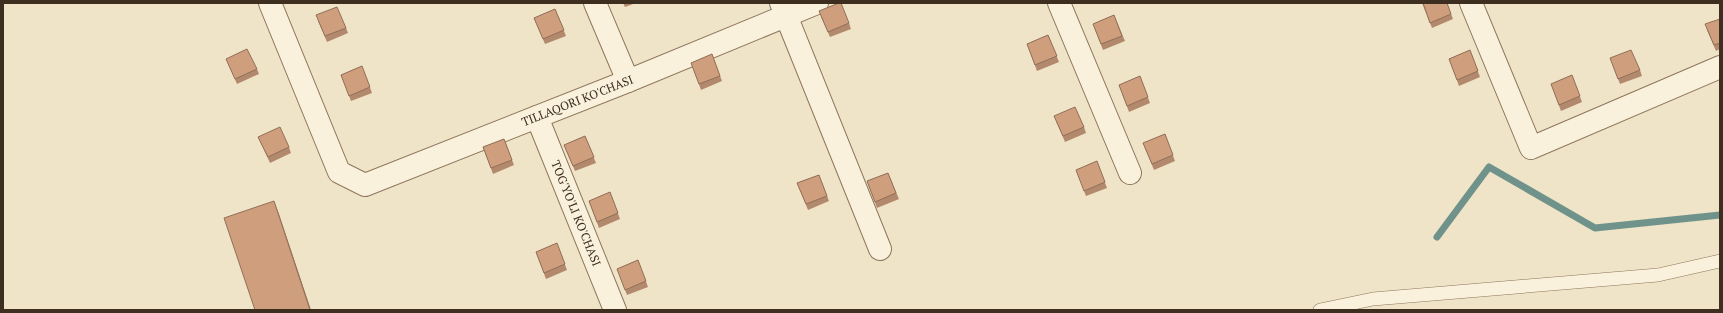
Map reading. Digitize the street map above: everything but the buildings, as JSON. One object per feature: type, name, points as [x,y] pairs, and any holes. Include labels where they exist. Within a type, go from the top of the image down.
[{"type":"street","name":"TILLAQORI KO'CHASI","points":[[270,3],[339,172],[365,185],[628,81],[784,9],[817,3]]},
{"type":"street","points":[[595,3],[628,81]]},
{"type":"street","points":[[1059,3],[1130,173]]},
{"type":"street","points":[[1471,3],[1531,148],[1720,67]]},
{"type":"street","points":[[784,9],[880,249]]},
{"type":"street","name":"TOG'YO'LI KO'CHASI","points":[[537,117],[615,310]]},
{"type":"lane","points":[[1320,310],[1373,298],[1658,275],[1720,261]]},
{"type":"waterway","points":[[1437,237],[1489,167],[1595,228],[1720,215]]}]
